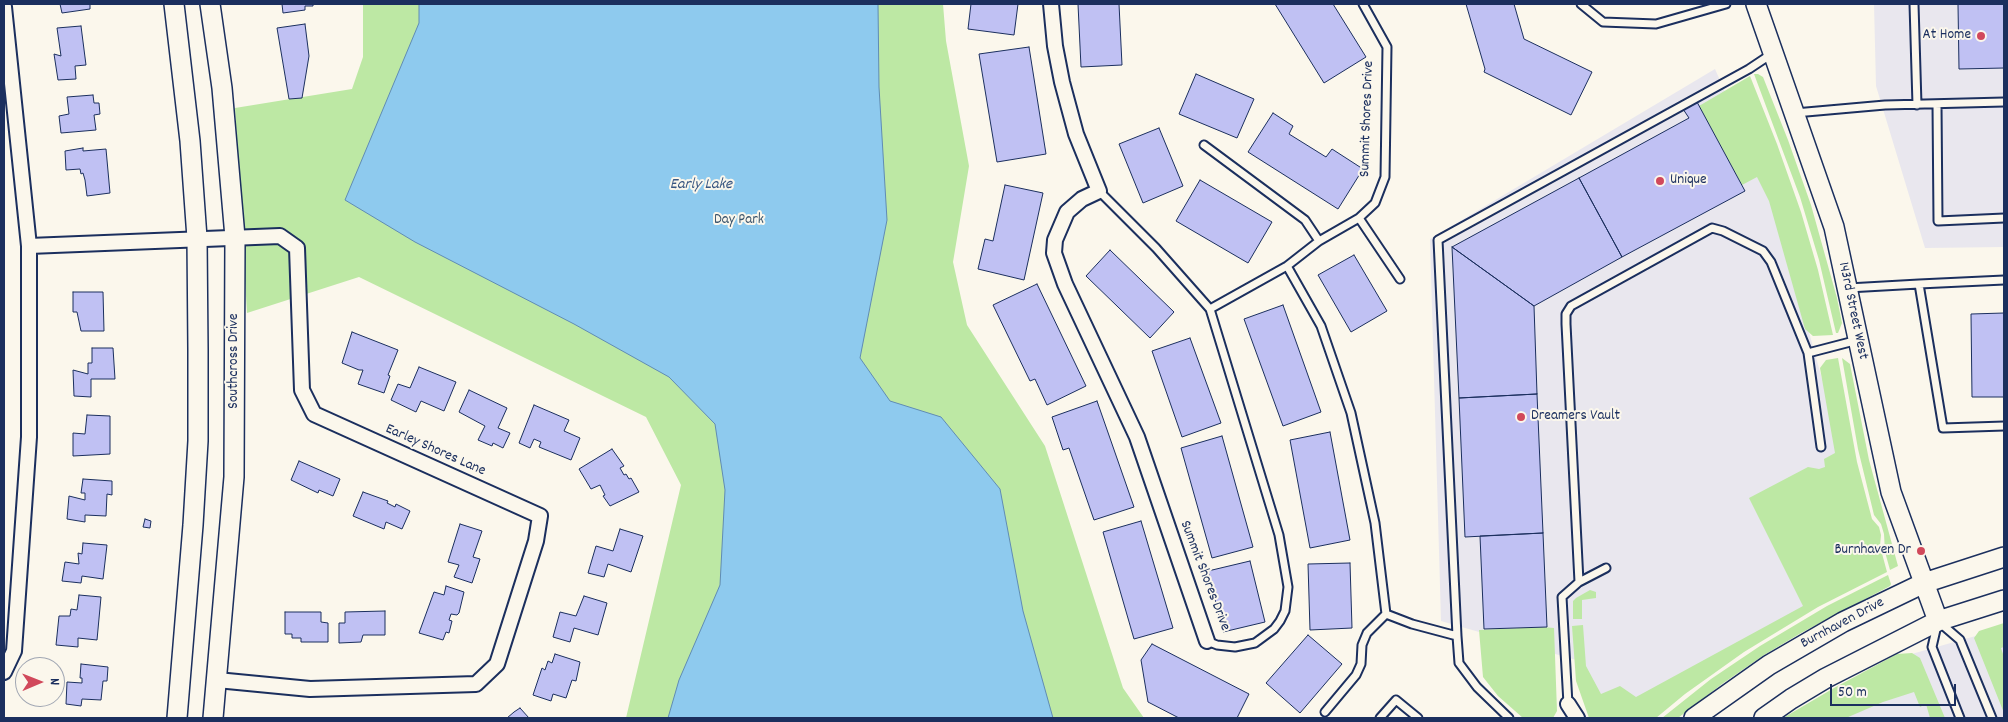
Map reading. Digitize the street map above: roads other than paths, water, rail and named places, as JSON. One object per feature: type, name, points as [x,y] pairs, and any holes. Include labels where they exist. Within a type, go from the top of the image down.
[{"type":"street","points":[[174,4],[190,141],[197,238],[198,441],[192,543],[177,718]]},
{"type":"street","name":"Southcross Drive","points":[[210,4],[222,88],[235,237],[234,476],[214,718]]},
{"type":"street","name":"Summit Shores Drive","points":[[1051,4],[1055,46],[1062,82],[1076,134],[1099,191],[1082,199],[1067,212],[1055,240],[1054,253],[1065,284],[1137,437],[1208,641]]},
{"type":"street","name":"143rd Street West","points":[[1756,4],[1834,227],[1891,492],[1938,621]]},
{"type":"street","points":[[4,7],[29,246],[29,436],[14,651],[4,672]]},
{"type":"street","name":"Earley Shores Lane","points":[[29,246],[280,236],[297,248],[302,390],[314,414],[540,516],[536,541],[497,664],[476,684],[310,689],[217,680]]},
{"type":"street","name":"Burnhaven Drive","points":[[1694,718],[1769,665],[1843,622],[1924,583],[2004,557]]},
{"type":"street","points":[[1764,718],[1826,678],[1938,621],[2004,600]]},
{"type":"street","points":[[1568,704],[1568,718]]},
{"type":"street","points":[[1568,704],[1577,718]]},
{"type":"lane","name":"Summit Shores Drive","points":[[1210,309],[1287,266],[1319,241],[1359,218],[1375,203],[1385,177],[1387,47],[1363,4]]},
{"type":"lane","points":[[1581,4],[1603,22],[1656,24],[1726,4]]},
{"type":"lane","points":[[1914,4],[1917,104]]},
{"type":"lane","points":[[1509,718],[1477,687],[1459,663],[1438,240],[1749,69],[1773,53]]},
{"type":"lane","points":[[1794,114],[1917,104],[2004,102]]},
{"type":"lane","points":[[1937,104],[1938,221],[2004,218]]},
{"type":"lane","points":[[1204,145],[1305,220],[1319,241]]},
{"type":"lane","name":"Summit Shores Drive","points":[[1099,191],[1156,248],[1210,309],[1279,535],[1288,588],[1285,611],[1274,629],[1255,643],[1235,647],[1217,645],[1208,641]]},
{"type":"lane","points":[[1359,218],[1400,279]]},
{"type":"lane","points":[[1579,582],[1566,314],[1571,306],[1712,228],[1723,231],[1763,251],[1771,262],[1808,353],[1821,448]]},
{"type":"lane","points":[[1287,266],[1321,326],[1351,413],[1375,523],[1386,614]]},
{"type":"lane","points":[[1847,288],[2004,280]]},
{"type":"lane","points":[[1919,284],[1943,428],[2004,426]]},
{"type":"lane","points":[[1808,353],[1858,340]]},
{"type":"lane","points":[[1568,704],[1562,597],[1579,582],[1606,568]]},
{"type":"lane","points":[[1386,614],[1412,624],[1457,636]]},
{"type":"lane","points":[[1325,712],[1356,675],[1361,664],[1362,645],[1367,633],[1386,614]]},
{"type":"lane","points":[[1960,718],[1932,647],[1938,621],[1960,640],[1992,718]]},
{"type":"lane","points":[[1380,718],[1396,700],[1418,718]]},
{"type":"water","name":"Early Lake","points":[[419,4],[878,4],[879,87],[887,220],[860,358],[890,401],[941,417],[1000,489],[1023,611],[1053,718],[668,718],[679,680],[720,585],[725,490],[715,424],[669,377],[574,324],[415,242],[345,200],[419,23]]},
{"type":"place","name":"At Home","points":[[1981,36]]},
{"type":"place","name":"Unique","points":[[1660,181]]},
{"type":"place","name":"Dreamers Vault","points":[[1521,417]]},
{"type":"place","name":"Burnhaven Dr","points":[[1921,551]]},
{"type":"park label","name":"Day Park","points":[[739,221]]}]
